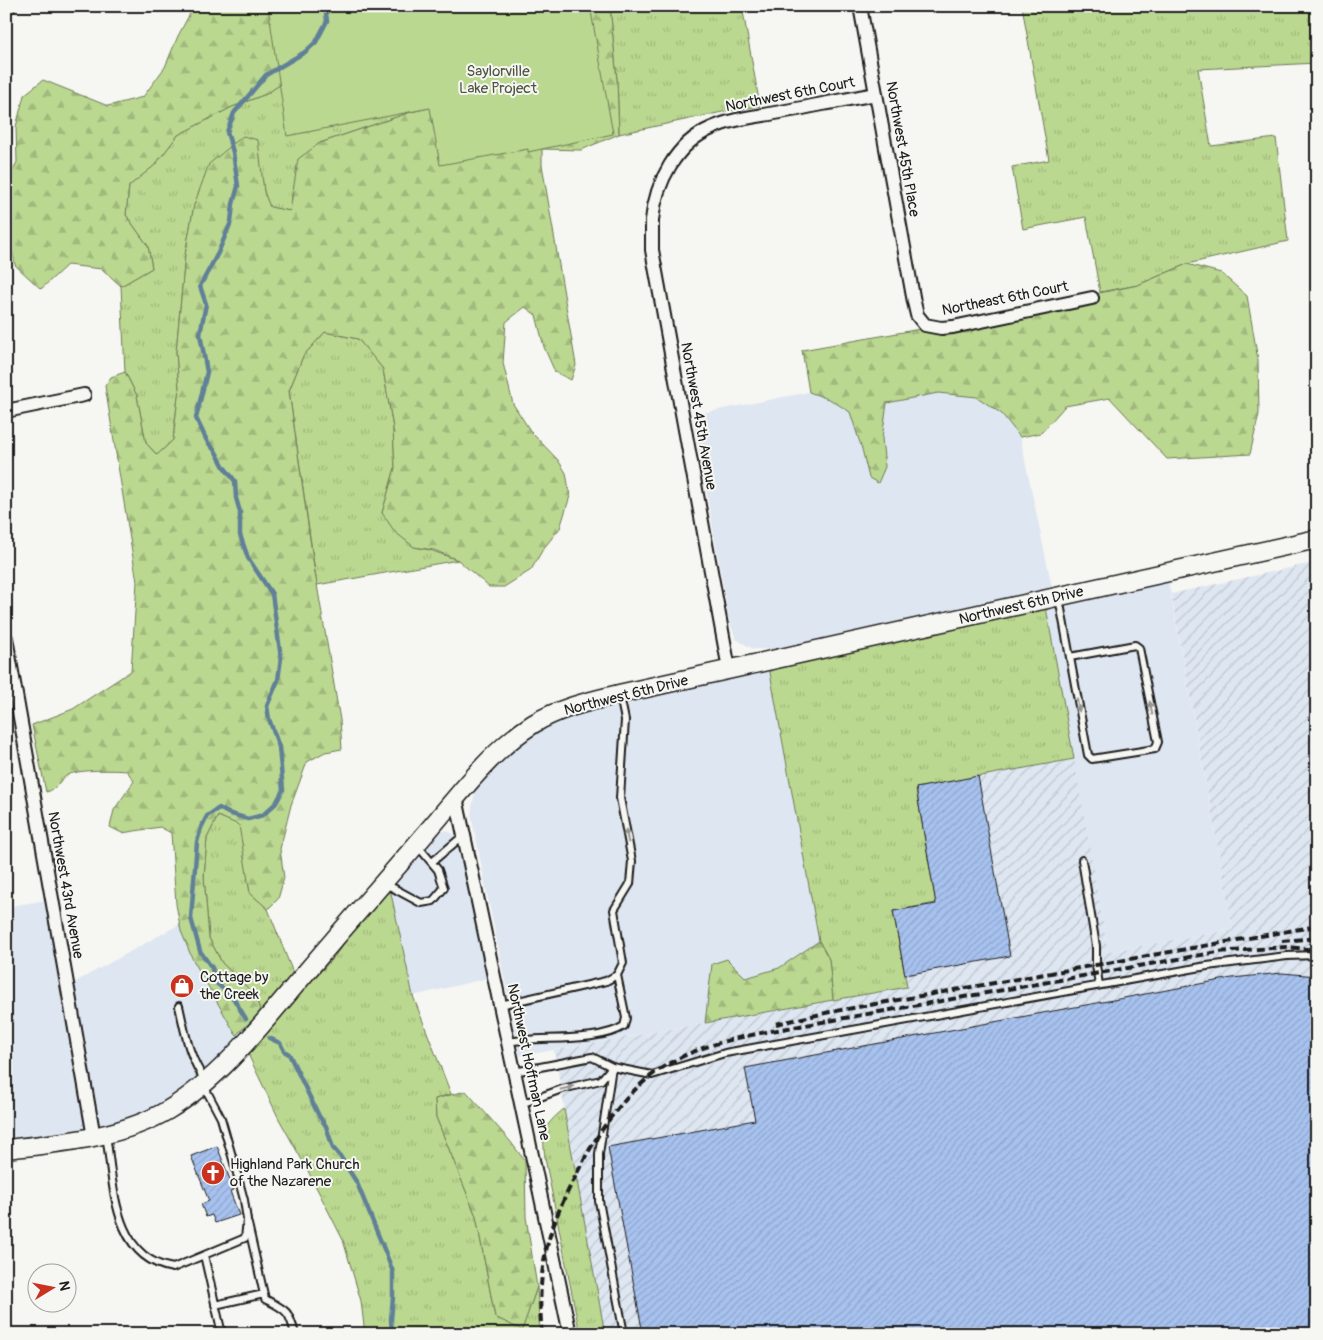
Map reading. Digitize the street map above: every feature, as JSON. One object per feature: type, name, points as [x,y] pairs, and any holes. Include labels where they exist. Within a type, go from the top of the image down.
[{"type":"main road","name":"Northwest 6th Drive","points":[[6,1149],[100,1135],[155,1116],[183,1100],[205,1083],[254,1032],[456,798],[506,744],[534,724],[553,714],[619,694],[1317,539]]},
{"type":"street","name":"Northwest 45th Place","points":[[860,6],[913,298]]},
{"type":"street","name":"Northwest 6th Court","points":[[667,169],[679,152],[694,138],[711,128],[736,120],[876,94]]},
{"type":"street","name":"Northwest 45th Avenue","points":[[667,169],[652,218],[652,250],[729,669]]},
{"type":"street","name":"Northeast 6th Court","points":[[913,298],[917,314],[925,325],[941,328],[1092,298]]},
{"type":"street","points":[[6,411],[84,396]]},
{"type":"street","name":"Northwest 43rd Avenue","points":[[6,638],[100,1135]]},
{"type":"street","name":"Northwest Hoffman Lane","points":[[456,798],[570,1334]]},
{"type":"lane","points":[[1058,597],[1088,755],[1092,758],[1155,749],[1158,742],[1139,648],[1135,645],[1070,657]]},
{"type":"lane","points":[[500,1005],[606,981],[617,975],[623,963],[614,910],[630,884],[632,861],[620,798],[625,720],[619,694]]},
{"type":"lane","points":[[432,862],[464,835]]},
{"type":"lane","points":[[383,882],[421,903],[433,901],[444,888],[438,870],[416,844]]},
{"type":"lane","points":[[1082,860],[1096,946],[1099,986]]},
{"type":"lane","points":[[514,1072],[592,1057],[612,1067],[652,1076],[725,1053],[1207,966],[1288,956],[1317,955]]},
{"type":"lane","points":[[508,1042],[525,1039],[578,1038],[617,1031],[624,1026],[626,1018],[617,975]]},
{"type":"lane","points":[[179,1006],[187,1045],[194,1064],[221,1118],[244,1200],[265,1299],[280,1306],[288,1313],[295,1334]]},
{"type":"lane","points":[[521,1104],[562,1089],[600,1080],[612,1067]]},
{"type":"lane","points":[[612,1067],[598,1154],[599,1202],[624,1334]]},
{"type":"lane","points":[[100,1135],[118,1217],[134,1246],[145,1257],[163,1266],[173,1268],[245,1238],[247,1220]]},
{"type":"lane","points":[[204,1255],[222,1334]]},
{"type":"lane","points":[[215,1305],[264,1294]]},
{"type":"shaded area","points":[[809,392],[831,400],[850,412],[869,478],[885,467],[882,438],[887,403],[938,393],[977,397],[1002,414],[1020,437],[1052,587],[772,649],[753,649],[736,639],[729,620],[693,415]]},
{"type":"shaded area","points":[[1317,562],[1317,1334],[605,1334],[554,1050],[907,987],[893,911],[936,903],[916,788],[1074,759],[1108,952],[1233,929],[1171,594]]},
{"type":"shaded area","points":[[1168,580],[1233,929],[1108,952],[1046,608]]},
{"type":"shaded area","points":[[769,667],[819,941],[779,968],[745,978],[727,959],[712,964],[705,1023],[520,1056],[471,814],[475,791],[491,771],[524,740],[557,719],[598,706]]},
{"type":"shaded area","points":[[446,830],[453,834],[463,856],[488,978],[413,996],[389,884],[434,836]]},
{"type":"shaded area","points":[[52,899],[68,986],[191,918],[254,1032],[167,1110],[6,1149],[6,907]]},
{"type":"green space","points":[[194,6],[610,6],[617,80],[619,134],[581,150],[542,149],[542,165],[576,365],[571,380],[555,372],[544,347],[536,315],[525,307],[506,322],[503,363],[513,404],[531,432],[558,460],[566,473],[570,496],[560,528],[543,549],[531,570],[504,587],[489,587],[458,560],[434,550],[414,547],[395,532],[382,513],[395,468],[393,428],[383,369],[358,339],[325,332],[303,356],[289,391],[314,567],[340,720],[342,749],[325,752],[307,762],[291,805],[280,849],[284,878],[278,899],[268,909],[250,893],[239,825],[218,816],[207,838],[204,876],[209,938],[222,963],[254,994],[261,1012],[236,1035],[192,958],[181,931],[176,904],[171,833],[160,827],[122,833],[110,827],[114,810],[134,781],[127,771],[97,770],[73,773],[65,777],[53,789],[46,792],[32,725],[73,709],[131,671],[137,582],[105,386],[111,377],[125,372],[137,396],[146,443],[157,455],[173,440],[179,388],[176,352],[185,255],[194,205],[209,164],[243,136],[258,140],[264,192],[270,207],[290,211],[298,159],[320,143],[411,112],[429,108],[287,80],[266,94],[232,107],[178,135],[155,165],[129,186],[126,215],[148,246],[152,268],[121,286],[102,269],[67,265],[41,289],[15,265],[11,243],[6,231],[6,185],[17,162],[16,127],[24,95],[43,80],[108,106],[143,97],[165,67],[178,36]]},
{"type":"green space","name":"Saylorville Lake Project","points":[[268,6],[590,6],[613,134],[528,152],[528,149],[440,165],[430,108],[287,136]]},
{"type":"green space","points":[[610,6],[742,6],[760,106],[727,111],[619,134],[617,80]]},
{"type":"green space","points":[[1022,6],[1317,6],[1317,63],[1198,69],[1211,146],[1276,138],[1288,241],[1187,264],[1138,285],[1100,292],[1086,217],[1023,229],[1012,167],[1049,160]]},
{"type":"green space","points":[[287,80],[430,108],[411,112],[320,143],[292,195],[291,211],[270,208],[264,192],[257,140],[194,205],[185,255],[176,352],[179,388],[173,440],[157,455],[146,443],[137,396],[125,372],[121,286],[152,268],[148,246],[126,215],[129,186],[155,165],[178,135],[232,107],[266,94]]},
{"type":"green space","points":[[1187,264],[1221,273],[1247,296],[1258,360],[1259,414],[1250,454],[1167,459],[1110,398],[1065,406],[1041,433],[1020,437],[1002,414],[977,397],[938,393],[887,403],[882,438],[885,467],[878,483],[869,478],[850,412],[831,400],[809,392],[802,350],[954,323],[1138,285]]},
{"type":"green space","points":[[325,332],[358,339],[383,369],[393,428],[395,468],[382,513],[414,547],[430,550],[458,560],[317,585],[289,391],[303,356]]},
{"type":"green space","points":[[1046,608],[1074,759],[916,788],[936,903],[893,911],[907,987],[833,1000],[829,960],[819,941],[769,667]]},
{"type":"green space","points":[[218,816],[240,825],[250,893],[268,909],[293,973],[261,1012],[254,994],[222,963],[209,938],[204,876],[207,838]]},
{"type":"green space","points":[[389,884],[413,996],[451,1094],[435,1099],[436,1117],[476,1216],[495,1317],[522,1329],[537,1287],[540,1334],[365,1334],[361,1301],[343,1240],[279,1119],[247,1052],[333,958]]},
{"type":"green space","points":[[819,941],[829,959],[833,1000],[705,1023],[712,964],[727,959],[746,978],[779,968]]},
{"type":"green space","points":[[466,1091],[525,1161],[526,1217],[537,1287],[522,1330],[495,1317],[476,1216],[436,1117],[435,1099]]},
{"type":"green space","points":[[564,1109],[605,1334],[580,1334],[545,1158],[544,1136],[546,1130],[552,1120]]},
{"type":"building","points":[[978,776],[1010,956],[905,975],[893,911],[936,904],[916,788]]},
{"type":"building","points":[[1282,973],[1317,976],[1317,1334],[643,1334],[608,1147],[755,1120],[745,1068],[1232,978]]},
{"type":"building","name":"Highland Park Church of the Nazarene","points":[[217,1146],[234,1190],[230,1191],[239,1215],[215,1223],[212,1215],[206,1217],[201,1204],[209,1201],[191,1156]]},
{"type":"waterway","points":[[246,1019],[232,996],[215,982],[212,968],[200,951],[191,918],[197,842],[207,816],[219,808],[248,819],[263,815],[276,803],[283,790],[279,747],[269,719],[267,706],[278,680],[281,658],[272,594],[248,558],[240,535],[240,512],[236,498],[235,481],[207,441],[196,418],[207,372],[200,334],[206,304],[200,286],[218,253],[231,222],[238,186],[233,152],[227,132],[234,113],[266,75],[305,52],[316,42],[327,21],[325,6]]},
{"type":"waterway","points":[[269,1038],[280,1043],[284,1051],[289,1054],[319,1116],[326,1126],[333,1148],[357,1183],[393,1272],[392,1334]]},
{"type":"railway","points":[[776,1024],[830,1012],[1317,926]]},
{"type":"railway","points":[[1282,941],[1317,938]]},
{"type":"railway","points":[[542,1334],[542,1271],[548,1242],[568,1191],[599,1134],[622,1103],[649,1077],[677,1059],[714,1045],[766,1032],[1218,952],[1286,947],[1317,950]]},
{"type":"place","name":"Cottage by the Creek","points":[[182,986]]},
{"type":"place","name":"Highland Park Church of the Nazarene","points":[[213,1173]]}]
